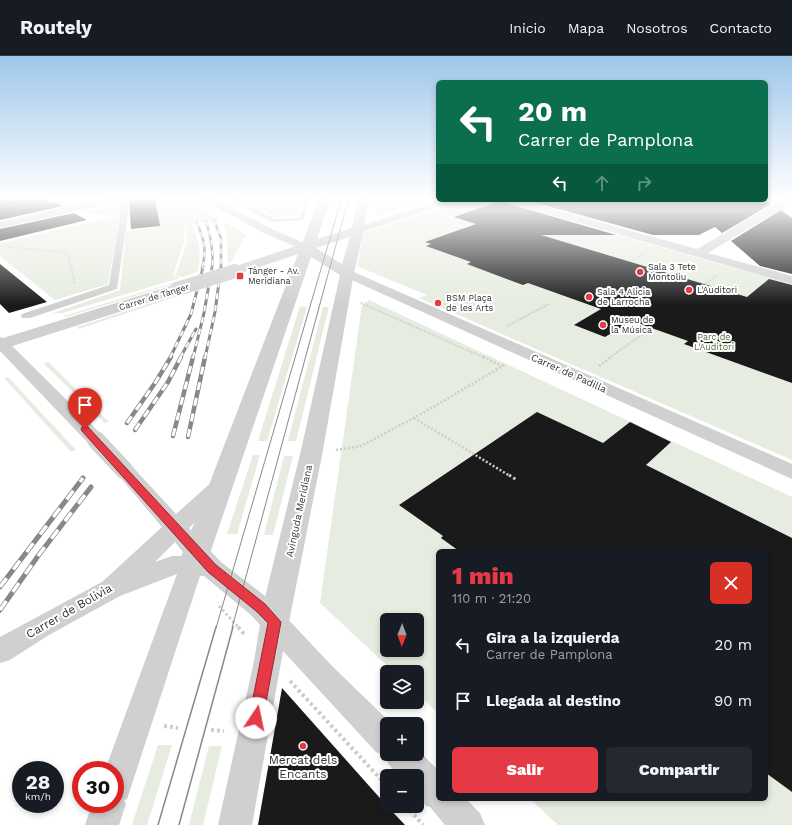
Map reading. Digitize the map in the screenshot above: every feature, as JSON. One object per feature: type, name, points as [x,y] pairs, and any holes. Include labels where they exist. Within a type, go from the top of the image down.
[{"type":"street","points":[[26,316],[114,287],[121,233]]},
{"type":"street","points":[[272,233],[307,248],[347,273]]},
{"type":"street","points":[[124,763],[200,562],[222,484],[313,233]]},
{"type":"street","name":"Carrer de Tànger","points":[[1,344],[235,271],[350,233]]},
{"type":"street","name":"Avinguda Meridiana","points":[[235,825],[268,661],[274,622],[314,443],[347,273],[357,233]]},
{"type":"street","points":[[627,233],[792,280]]},
{"type":"street","points":[[699,253],[733,233]]},
{"type":"street","name":"Carrer de Padilla","points":[[347,273],[792,472]]},
{"type":"street","points":[[1,344],[124,470],[175,529],[200,562],[260,608],[323,676],[380,734]]},
{"type":"street","name":"Carrer de Bolívia","points":[[0,651],[40,627],[111,589],[222,484]]},
{"type":"street","points":[[111,589],[172,565],[200,562]]},
{"type":"street","points":[[407,761],[436,792]]},
{"type":"street","points":[[445,801],[468,825]]},
{"type":"street","points":[[102,825],[106,813]]},
{"type":"path","points":[[0,246],[67,253],[79,299]]},
{"type":"path","points":[[360,302],[502,366]]},
{"type":"path","points":[[506,327],[549,304]]},
{"type":"path","points":[[599,366],[647,331]]},
{"type":"path","points":[[334,451],[361,446],[414,418],[510,361]]},
{"type":"path","points":[[414,418],[517,480]]},
{"type":"path","points":[[217,604],[249,639]]},
{"type":"path","points":[[287,678],[380,778]]},
{"type":"path","points":[[164,726],[178,728]]},
{"type":"path","points":[[211,730],[224,731]]},
{"type":"path","points":[[412,813],[423,825]]},
{"type":"green space","points":[[45,233],[116,233],[108,284],[55,300],[0,256],[0,243]]},
{"type":"green space","points":[[126,233],[185,233],[184,242],[173,276],[180,278],[62,313],[53,313],[120,290]]},
{"type":"green space","points":[[186,233],[195,233],[200,258],[198,272],[182,277],[175,276],[187,242]]},
{"type":"green space","points":[[226,233],[243,233],[246,235],[231,262],[228,263]]},
{"type":"green space","name":"Parc de L'Auditori","points":[[365,233],[610,233],[792,284],[792,460],[419,298],[427,295],[359,267],[358,264],[363,235]]},
{"type":"green space","points":[[182,280],[183,281],[66,317],[64,316]]},
{"type":"green space","points":[[179,294],[181,295],[79,329],[77,327]]},
{"type":"green space","points":[[369,300],[792,497],[792,825],[558,825],[532,801],[768,801],[768,549],[436,549],[436,711],[424,700],[424,665],[386,665],[320,603],[362,305]]},
{"type":"green space","points":[[300,306],[307,307],[267,441],[258,441]]},
{"type":"green space","points":[[323,307],[329,307],[296,441],[288,441]]},
{"type":"green space","points":[[48,362],[109,422],[105,423],[44,364]]},
{"type":"green space","points":[[8,377],[76,450],[71,452],[4,378]]},
{"type":"green space","points":[[253,455],[260,455],[237,534],[227,534]]},
{"type":"green space","points":[[284,456],[293,456],[273,535],[264,535]]},
{"type":"green space","points":[[158,745],[172,745],[147,825],[132,825]]},
{"type":"green space","points":[[209,746],[222,746],[203,825],[189,825]]},
{"type":"building","points":[[0,233],[34,233],[0,241]]},
{"type":"building","name":"L'Auditori","points":[[451,233],[609,233],[616,235],[541,235],[747,297],[769,279],[792,285],[792,383],[684,344],[688,341],[632,321],[605,337],[574,325],[601,309],[528,283],[523,285],[467,264],[471,262],[426,246],[431,244],[425,242]]},
{"type":"building","points":[[645,233],[703,233],[699,235],[653,235]]},
{"type":"building","points":[[744,233],[792,233],[792,274],[760,266],[731,241]]},
{"type":"building","points":[[0,264],[47,302],[9,313],[0,304]]},
{"type":"building","points":[[537,412],[603,443],[630,422],[671,442],[646,465],[792,538],[792,792],[768,774],[768,549],[456,549],[441,538],[443,536],[399,505]]},
{"type":"building","name":"Mercat dels Encants","points":[[282,688],[380,798],[380,813],[394,813],[405,825],[258,825]]},
{"type":"tram line","points":[[216,628],[332,233]]},
{"type":"tram line","points":[[232,628],[339,233]]},
{"type":"tram line","points":[[158,825],[216,627]]},
{"type":"tram line","points":[[179,825],[233,627]]},
{"type":"railway","points":[[201,233],[204,245],[204,262],[202,268]]},
{"type":"railway","points":[[209,233],[212,244],[212,268]]},
{"type":"railway","points":[[219,233],[221,238],[221,267]]},
{"type":"railway","points":[[170,358],[191,314],[203,267]]},
{"type":"railway","points":[[193,358],[204,313],[212,267]]},
{"type":"railway","points":[[205,358],[215,312],[221,267]]},
{"type":"railway","points":[[180,358],[196,329]]},
{"type":"railway","points":[[127,423],[171,357]]},
{"type":"railway","points":[[135,430],[168,382],[181,357]]},
{"type":"railway","points":[[173,436],[193,357]]},
{"type":"railway","points":[[188,437],[205,357]]},
{"type":"railway","points":[[0,587],[83,478]]},
{"type":"railway","points":[[0,610],[38,556],[91,487]]},
{"type":"place","name":"Sala 3 Tete Montoliu","points":[[640,272]]},
{"type":"place","name":"Tànger - Av. Meridiana","points":[[240,276]]},
{"type":"place","name":"L'Auditori","points":[[689,290]]},
{"type":"place","name":"Sala 4 Alicia de Larrocha","points":[[589,297]]},
{"type":"place","name":"BSM Plaça de les Arts","points":[[438,303]]},
{"type":"place","name":"Museu de la Música","points":[[603,325]]},
{"type":"place","name":"Mercat dels Encants","points":[[303,746]]},
{"type":"route","points":[[85,429],[143,491],[212,569],[242,592],[274,622],[268,661],[256,718]]}]
